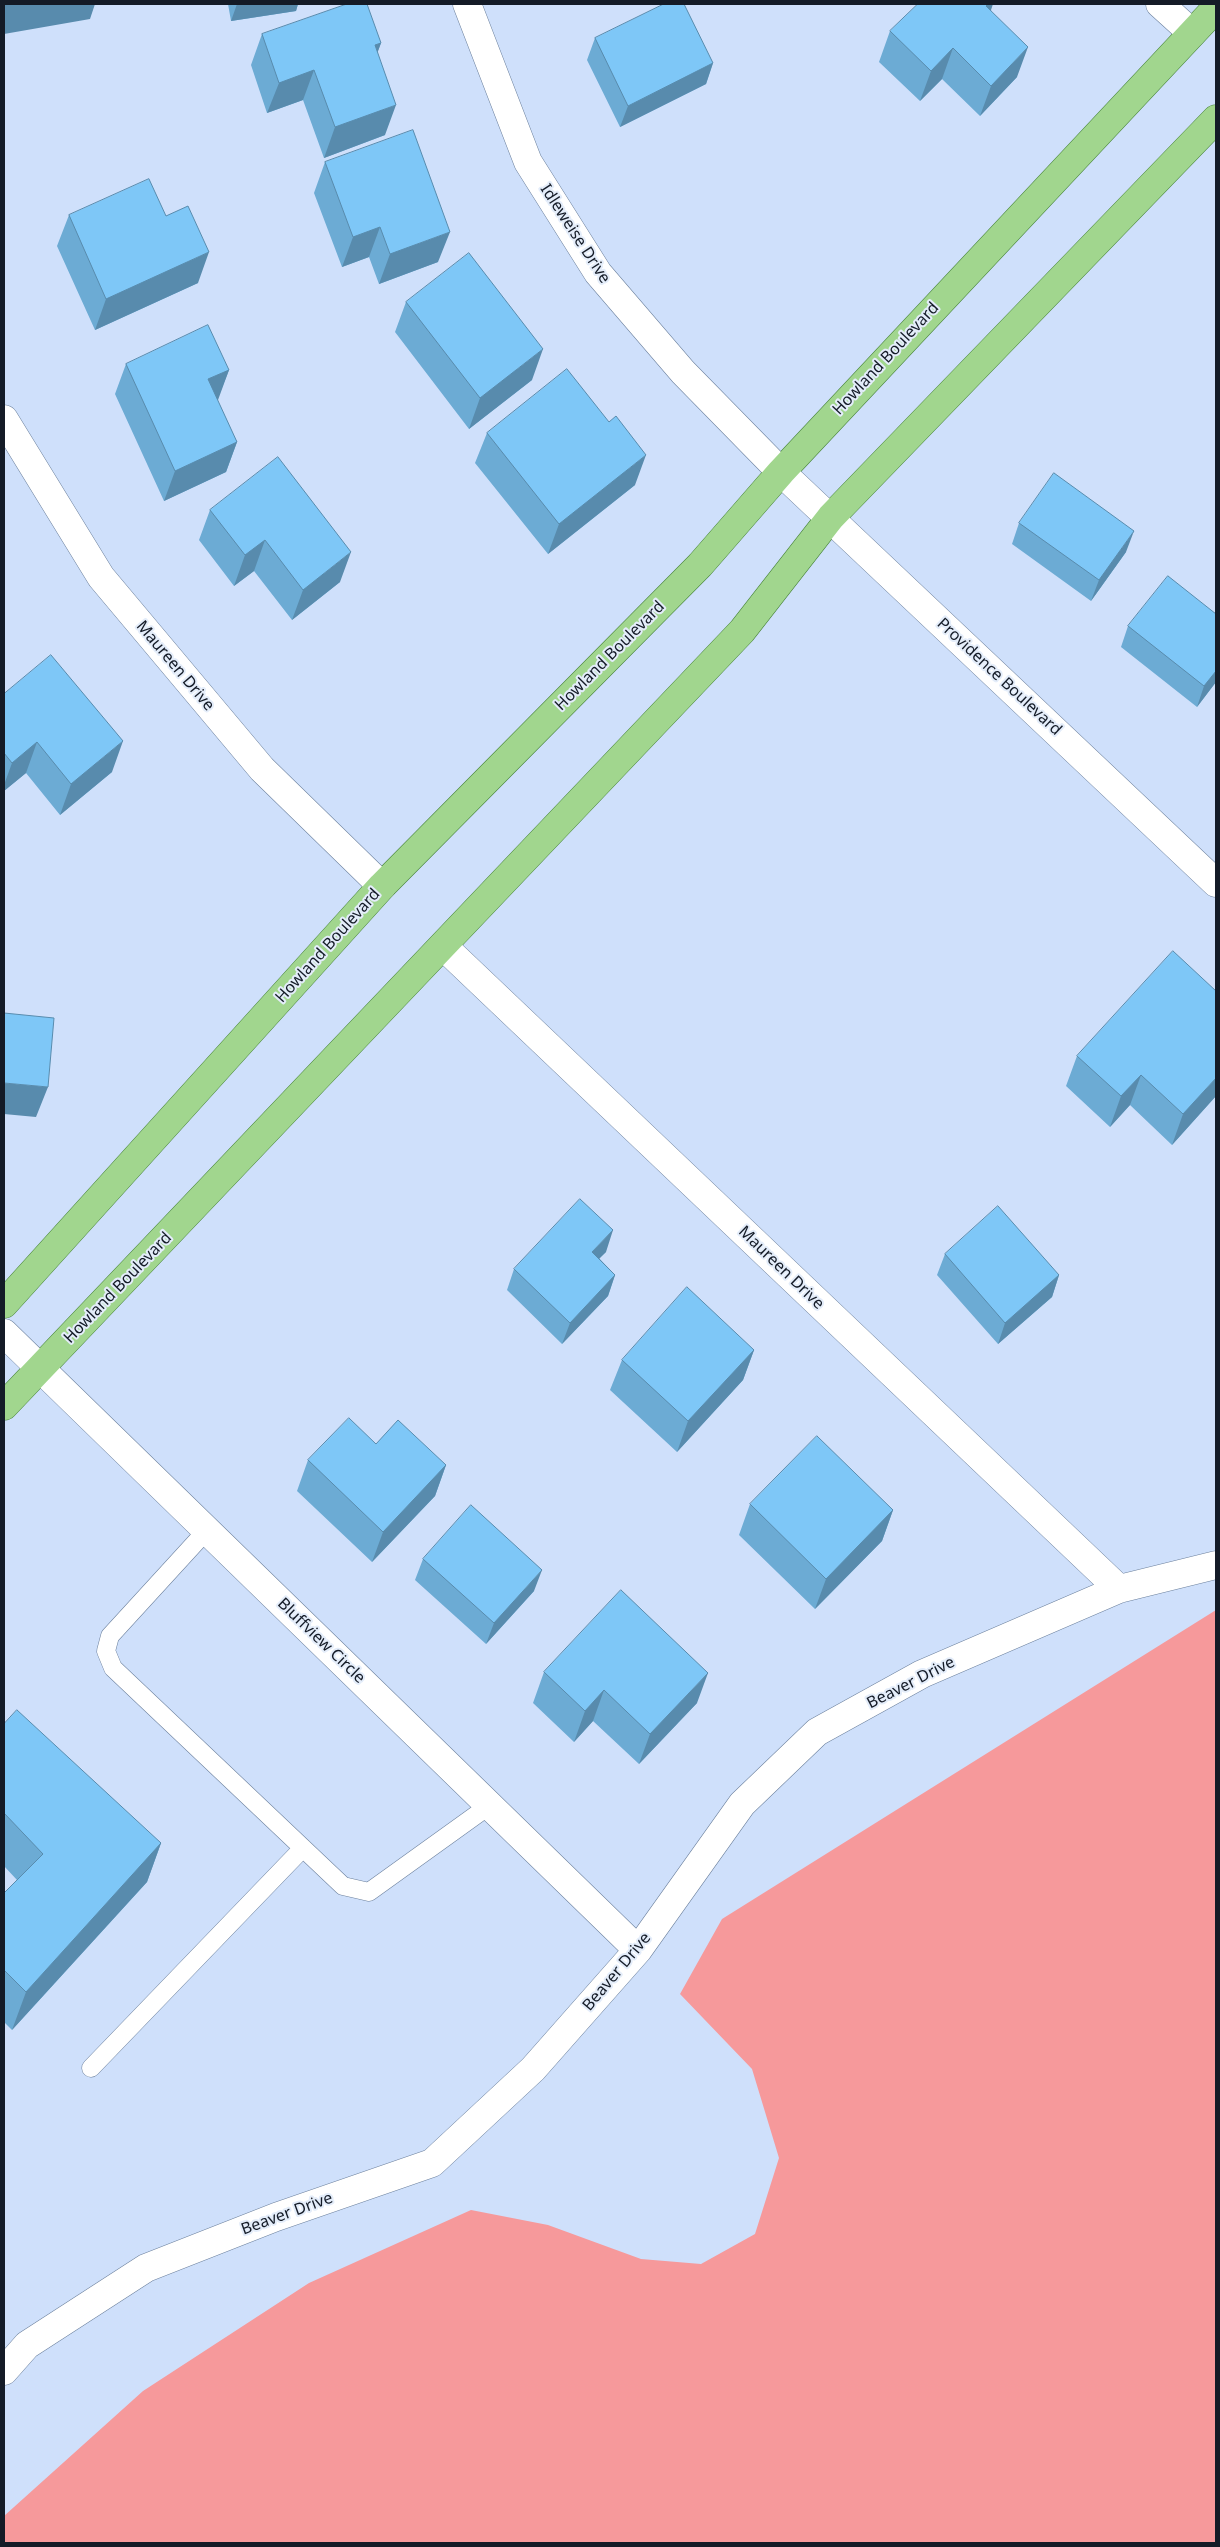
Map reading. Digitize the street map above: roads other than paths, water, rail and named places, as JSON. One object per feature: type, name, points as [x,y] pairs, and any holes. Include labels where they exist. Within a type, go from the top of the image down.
[{"type":"main road","name":"Howland Boulevard","points":[[4,1304],[382,886],[700,565],[781,472],[1216,8]]},
{"type":"main road","name":"Howland Boulevard","points":[[4,1406],[41,1370],[742,631],[831,518],[1216,119]]},
{"type":"street","name":"Idleweise Drive","points":[[467,4],[528,162],[598,273],[683,372],[781,472]]},
{"type":"street","points":[[1160,4],[1192,33]]},
{"type":"street","name":"Maureen Drive","points":[[4,419],[101,577],[262,769],[382,886]]},
{"type":"street","name":"Providence Boulevard","points":[[781,472],[1216,883]]},
{"type":"street","name":"Maureen Drive","points":[[443,946],[1119,1589]]},
{"type":"street","name":"Bluffview Circle","points":[[4,1333],[638,1950]]},
{"type":"street","name":"Beaver Drive","points":[[4,2371],[27,2345],[146,2268],[276,2217],[432,2163],[533,2069],[638,1950],[742,1804],[817,1732],[922,1674],[1119,1589],[1216,1565]]},
{"type":"lane","points":[[207,1530],[110,1636],[106,1651],[113,1668],[343,1886],[369,1892],[490,1805]]},
{"type":"lane","points":[[91,2068],[303,1848]]}]
